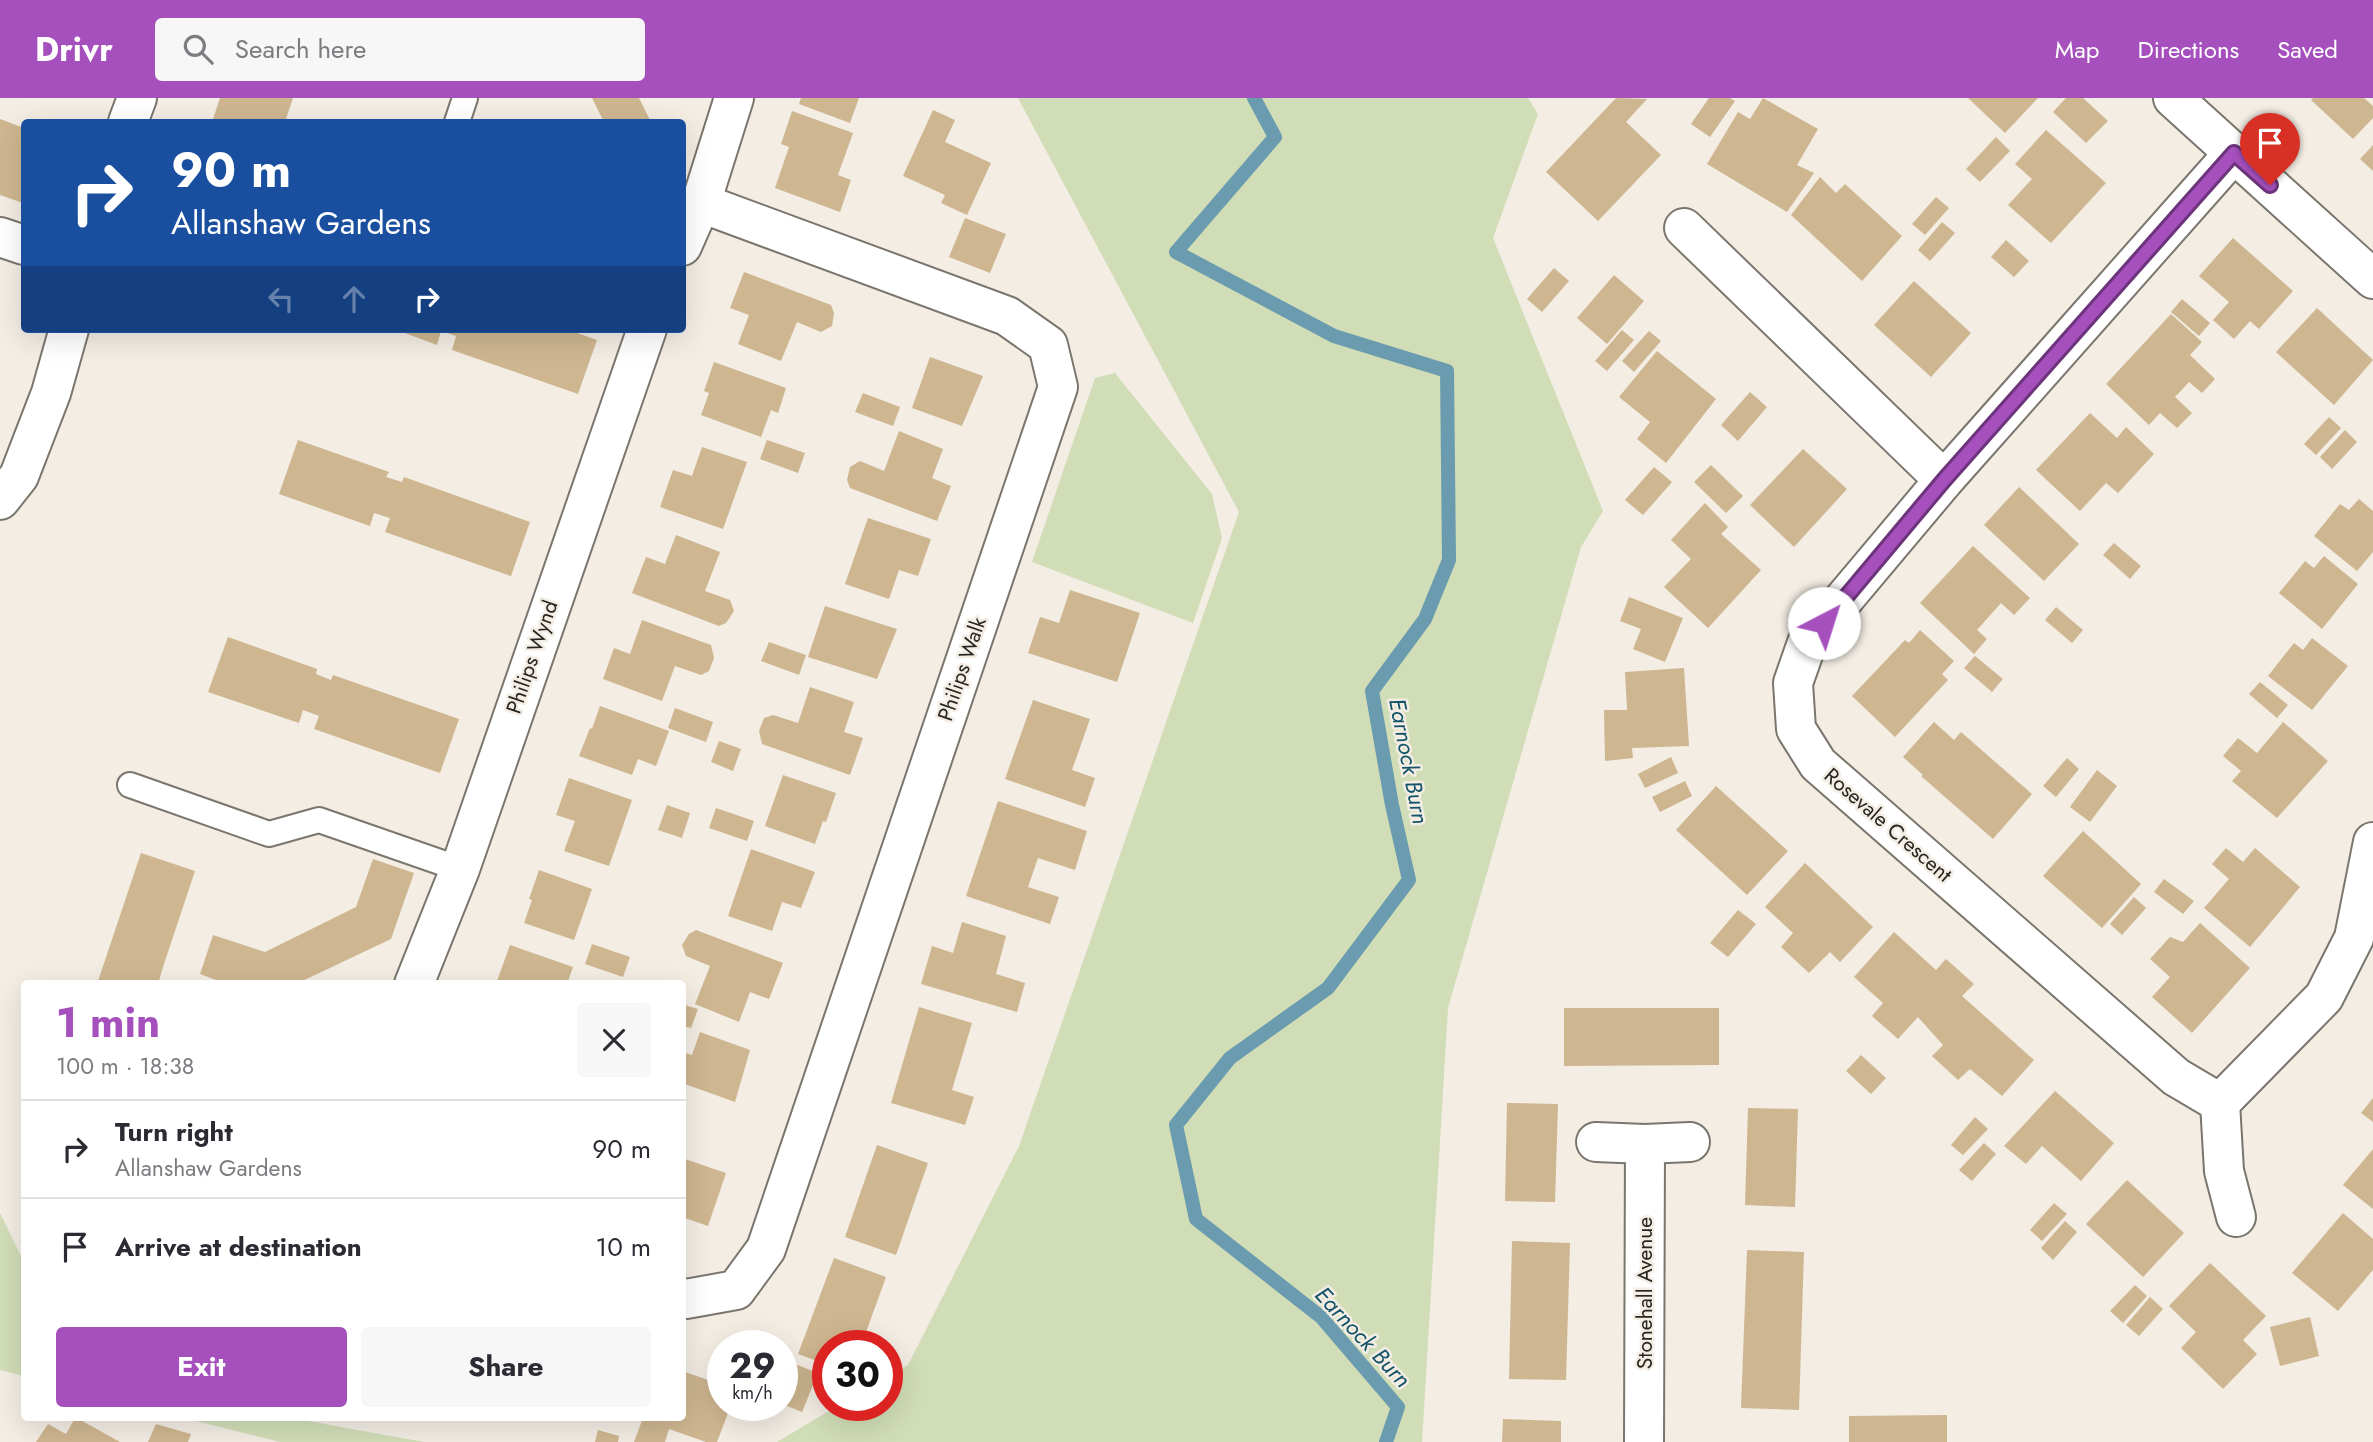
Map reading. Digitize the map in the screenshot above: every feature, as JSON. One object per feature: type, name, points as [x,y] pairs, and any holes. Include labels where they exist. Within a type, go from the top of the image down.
[{"type":"street","points":[[129,119],[136,98]]},
{"type":"street","points":[[686,237],[701,203],[734,98]]},
{"type":"street","points":[[2173,98],[2373,279]]},
{"type":"street","name":"Rosevale Crescent","points":[[2220,1103],[2176,1077],[1818,764],[1796,729],[1793,682],[1807,643],[1944,480],[2234,153]]},
{"type":"street","name":"Philips Walk","points":[[686,1299],[736,1290],[766,1249],[1058,387],[1048,345],[1007,316],[701,203]]},
{"type":"street","points":[[1684,228],[1944,480]]},
{"type":"street","points":[[0,237],[21,244]]},
{"type":"street","points":[[0,500],[19,476],[51,393],[68,333]]},
{"type":"street","name":"Philips Wynd","points":[[416,980],[460,869],[647,333]]},
{"type":"street","points":[[2236,1217],[2224,1171],[2220,1103],[2324,998],[2354,938],[2373,842]]},
{"type":"street","points":[[1596,1142],[1690,1142]]},
{"type":"street","name":"Stonehall Avenue","points":[[1644,1442],[1646,1144]]},
{"type":"lane","points":[[458,119],[465,98]]},
{"type":"lane","points":[[130,785],[269,834],[319,820],[460,869]]},
{"type":"green space","points":[[1018,98],[1528,98],[1538,114],[1493,238],[1603,511],[1581,547],[1448,1008],[1422,1442],[777,1442],[812,1421],[903,1421],[903,1368],[908,1365],[1019,1146],[1239,512]]},
{"type":"green space","points":[[1115,373],[1212,494],[1222,538],[1193,623],[1032,562],[1095,378]]},
{"type":"green space","points":[[0,1213],[21,1256],[21,1375],[0,1370]]},
{"type":"green space","points":[[196,1421],[308,1421],[424,1442],[280,1442]]},
{"type":"building","points":[[220,98],[293,98],[286,119],[213,119]]},
{"type":"building","points":[[592,98],[639,98],[650,119],[602,119]]},
{"type":"building","points":[[801,98],[859,98],[850,123],[799,104]]},
{"type":"building","points":[[1616,98],[1647,99],[1626,122],[1661,155],[1598,221],[1546,172]]},
{"type":"building","points":[[1709,98],[1730,98],[1735,101],[1710,137],[1691,124]]},
{"type":"building","points":[[1763,98],[1818,129],[1797,165],[1814,173],[1787,212],[1707,164],[1738,112],[1750,119]]},
{"type":"building","points":[[1968,98],[2038,98],[2005,133]]},
{"type":"building","points":[[2066,98],[2083,98],[2108,121],[2086,143],[2053,112]]},
{"type":"building","points":[[2364,98],[2373,106],[2373,118],[2353,139],[2311,100]]},
{"type":"building","points":[[933,110],[955,120],[945,142],[991,163],[967,215],[941,203],[945,195],[903,176]]},
{"type":"building","points":[[792,111],[853,133],[838,175],[851,180],[840,212],[775,188],[789,147],[781,144]]},
{"type":"building","points":[[0,119],[21,127],[21,202],[0,195]]},
{"type":"building","points":[[2046,130],[2106,183],[2051,243],[2008,205],[2032,179],[2015,164]]},
{"type":"building","points":[[1996,137],[2010,151],[1980,182],[1966,169]]},
{"type":"building","points":[[2373,145],[2373,171],[2360,159]]},
{"type":"building","points":[[1820,177],[1836,193],[1845,184],[1902,236],[1862,281],[1791,215]]},
{"type":"building","points":[[1936,197],[1949,208],[1925,235],[1912,224]]},
{"type":"building","points":[[965,218],[1006,234],[990,273],[949,257]]},
{"type":"building","points":[[1942,222],[1955,233],[1930,261],[1918,250]]},
{"type":"building","points":[[2233,238],[2293,291],[2259,329],[2250,321],[2234,339],[2213,320],[2229,302],[2199,276]]},
{"type":"building","points":[[2006,240],[2029,261],[2014,277],[1991,257]]},
{"type":"building","points":[[1554,268],[1569,281],[1542,312],[1527,299]]},
{"type":"building","points":[[744,272],[831,305],[834,313],[832,326],[821,332],[797,322],[781,361],[738,344],[749,315],[730,308]]},
{"type":"building","points":[[1614,275],[1644,301],[1607,344],[1577,318]]},
{"type":"building","points":[[1914,281],[1971,333],[1931,377],[1874,325]]},
{"type":"building","points":[[2182,299],[2210,323],[2199,336],[2171,312]]},
{"type":"building","points":[[2317,308],[2373,360],[2334,405],[2276,352]]},
{"type":"building","points":[[2171,314],[2202,342],[2190,355],[2215,379],[2202,393],[2189,382],[2175,397],[2192,413],[2177,428],[2160,413],[2149,425],[2106,384]]},
{"type":"building","points":[[1622,330],[1634,340],[1607,371],[1595,361]]},
{"type":"building","points":[[1649,331],[1661,341],[1634,372],[1622,361]]},
{"type":"building","points":[[405,333],[440,333],[437,345]]},
{"type":"building","points":[[447,333],[577,333],[597,340],[578,394],[452,350],[456,336]]},
{"type":"building","points":[[1657,351],[1716,399],[1666,463],[1637,439],[1650,422],[1619,397]]},
{"type":"building","points":[[930,357],[983,376],[962,426],[912,408]]},
{"type":"building","points":[[714,362],[786,388],[778,413],[771,410],[761,437],[701,415],[709,393],[704,391]]},
{"type":"building","points":[[1750,392],[1767,407],[1738,441],[1721,425]]},
{"type":"building","points":[[863,393],[900,407],[893,426],[855,412]]},
{"type":"building","points":[[2090,413],[2117,438],[2126,427],[2154,454],[2118,493],[2106,483],[2080,511],[2036,470]]},
{"type":"building","points":[[2329,417],[2341,428],[2316,455],[2304,444]]},
{"type":"building","points":[[2345,430],[2357,442],[2332,469],[2320,457]]},
{"type":"building","points":[[899,431],[943,449],[932,478],[951,486],[937,521],[850,488],[847,480],[850,467],[860,461],[884,471]]},
{"type":"building","points":[[298,440],[389,472],[386,477],[402,482],[404,477],[530,522],[511,576],[385,532],[390,518],[374,513],[370,526],[279,494]]},
{"type":"building","points":[[767,440],[805,453],[798,473],[760,459]]},
{"type":"building","points":[[702,447],[747,462],[723,529],[660,507],[673,470],[692,476]]},
{"type":"building","points":[[1803,449],[1847,489],[1794,547],[1750,505]]},
{"type":"building","points":[[1711,465],[1743,496],[1726,513],[1694,482]]},
{"type":"building","points":[[1654,467],[1672,482],[1643,515],[1625,500]]},
{"type":"building","points":[[2019,487],[2079,544],[2044,581],[1984,525]]},
{"type":"building","points":[[2359,499],[2373,511],[2373,552],[2357,571],[2314,536],[2340,504],[2349,510]]},
{"type":"building","points":[[1705,503],[1728,527],[1721,534],[1761,570],[1708,628],[1664,587],[1691,559],[1671,540]]},
{"type":"building","points":[[868,518],[931,539],[918,576],[899,570],[889,599],[845,584]]},
{"type":"building","points":[[676,535],[720,552],[705,591],[730,600],[734,611],[726,623],[719,626],[632,593],[646,557],[665,564]]},
{"type":"building","points":[[2114,543],[2141,566],[2130,579],[2103,555]]},
{"type":"building","points":[[1973,546],[2030,598],[2014,615],[2001,603],[1977,630],[1987,639],[1974,654],[1920,603]]},
{"type":"building","points":[[2324,556],[2358,584],[2322,629],[2279,593],[2305,561],[2314,568]]},
{"type":"building","points":[[1070,590],[1140,613],[1117,682],[1028,653],[1040,617],[1059,623]]},
{"type":"building","points":[[1629,597],[1683,618],[1665,662],[1633,649],[1641,629],[1620,621]]},
{"type":"building","points":[[825,606],[897,629],[877,679],[808,657]]},
{"type":"building","points":[[2056,607],[2083,630],[2072,643],[2045,620]]},
{"type":"building","points":[[642,620],[711,645],[714,658],[709,671],[701,675],[675,666],[662,701],[603,679],[614,648],[630,654]]},
{"type":"building","points":[[1920,630],[1954,661],[1942,674],[1948,680],[1895,737],[1852,696],[1905,640],[1909,643]]},
{"type":"building","points":[[228,637],[317,669],[316,674],[331,680],[333,675],[459,719],[440,773],[314,729],[319,716],[303,710],[299,723],[208,692]]},
{"type":"building","points":[[2312,638],[2348,666],[2312,710],[2268,676],[2294,643],[2303,650]]},
{"type":"building","points":[[769,642],[806,655],[799,675],[761,661]]},
{"type":"building","points":[[1975,656],[2003,679],[1992,692],[1964,668]]},
{"type":"building","points":[[1684,668],[1689,746],[1632,748],[1633,758],[1605,761],[1604,710],[1627,710],[1625,672]]},
{"type":"building","points":[[2260,682],[2288,705],[2277,718],[2249,694]]},
{"type":"building","points":[[810,687],[854,702],[844,732],[863,738],[850,775],[762,744],[759,731],[764,718],[773,715],[798,723]]},
{"type":"building","points":[[1033,700],[1090,719],[1072,770],[1095,778],[1085,807],[1005,779]]},
{"type":"building","points":[[600,706],[669,731],[656,766],[638,759],[632,775],[579,756]]},
{"type":"building","points":[[675,708],[713,722],[706,742],[668,728]]},
{"type":"building","points":[[1934,722],[1954,740],[1961,732],[2032,794],[1993,839],[1903,757]]},
{"type":"building","points":[[2283,722],[2328,761],[2277,818],[2232,781],[2241,771],[2223,756],[2238,738],[2257,753]]},
{"type":"building","points":[[719,741],[741,749],[733,771],[711,762]]},
{"type":"building","points":[[1671,757],[1678,773],[1645,788],[1638,774]]},
{"type":"building","points":[[2067,758],[2079,769],[2056,797],[2043,786]]},
{"type":"building","points":[[2097,770],[2117,786],[2090,822],[2070,807]]},
{"type":"building","points":[[783,775],[836,793],[815,844],[765,826]]},
{"type":"building","points":[[569,778],[632,800],[609,866],[564,851],[575,821],[556,815]]},
{"type":"building","points":[[1685,781],[1692,796],[1660,812],[1652,797]]},
{"type":"building","points":[[1716,786],[1788,851],[1747,895],[1676,830]]},
{"type":"building","points":[[998,801],[1087,831],[1075,870],[1038,858],[1028,887],[1059,897],[1050,924],[966,896]]},
{"type":"building","points":[[667,805],[690,813],[682,838],[658,830]]},
{"type":"building","points":[[716,808],[754,821],[747,841],[709,828]]},
{"type":"building","points":[[2083,831],[2141,884],[2102,928],[2043,876]]},
{"type":"building","points":[[2226,848],[2243,862],[2255,848],[2300,887],[2250,947],[2204,908],[2229,879],[2212,864]]},
{"type":"building","points":[[751,849],[815,872],[801,908],[782,902],[772,931],[728,916]]},
{"type":"building","points":[[141,853],[195,871],[159,980],[98,980]]},
{"type":"building","points":[[373,859],[414,873],[391,939],[304,980],[216,980],[200,974],[213,935],[265,952],[356,907]]},
{"type":"building","points":[[1805,863],[1873,927],[1840,962],[1830,952],[1809,973],[1781,947],[1793,933],[1765,907]]},
{"type":"building","points":[[539,870],[592,889],[574,940],[524,923]]},
{"type":"building","points":[[2164,879],[2194,901],[2183,914],[2154,892]]},
{"type":"building","points":[[2134,897],[2146,908],[2122,935],[2110,924]]},
{"type":"building","points":[[1738,910],[1756,924],[1728,957],[1710,943]]},
{"type":"building","points":[[962,922],[1006,936],[996,974],[1025,983],[1017,1012],[921,984],[932,946],[953,953]]},
{"type":"building","points":[[2200,923],[2250,968],[2192,1033],[2152,997],[2170,977],[2150,959],[2170,937],[2183,942]]},
{"type":"building","points":[[696,930],[783,963],[769,999],[750,992],[739,1022],[695,1004],[710,966],[686,956],[682,945],[689,934]]},
{"type":"building","points":[[1894,932],[1936,970],[1946,959],[1974,984],[1962,996],[2034,1060],[2002,1096],[1970,1069],[1958,1080],[1932,1056],[1943,1045],[1918,1017],[1898,1039],[1872,1016],[1883,1003],[1854,977]]},
{"type":"building","points":[[592,944],[630,957],[623,977],[585,964]]},
{"type":"building","points":[[510,945],[573,967],[568,980],[497,980]]},
{"type":"building","points":[[686,1005],[698,1009],[691,1028],[686,1027]]},
{"type":"building","points":[[919,1007],[972,1023],[952,1090],[974,1097],[965,1125],[891,1103]]},
{"type":"building","points":[[1564,1008],[1719,1008],[1719,1065],[1564,1066]]},
{"type":"building","points":[[700,1032],[750,1050],[735,1102],[686,1084],[686,1053],[692,1055]]},
{"type":"building","points":[[1861,1055],[1886,1078],[1871,1094],[1846,1071]]},
{"type":"building","points":[[2055,1091],[2114,1143],[2081,1181],[2042,1146],[2026,1164],[2004,1146]]},
{"type":"building","points":[[2373,1098],[2373,1122],[2361,1113]]},
{"type":"building","points":[[1507,1103],[1558,1104],[1555,1202],[1505,1201]]},
{"type":"building","points":[[1748,1108],[1798,1109],[1795,1207],[1745,1205]]},
{"type":"building","points":[[1975,1117],[1988,1129],[1963,1155],[1951,1145]]},
{"type":"building","points":[[1984,1143],[1996,1154],[1972,1181],[1959,1170]]},
{"type":"building","points":[[877,1145],[928,1163],[896,1255],[845,1237]]},
{"type":"building","points":[[2373,1149],[2373,1209],[2343,1185]]},
{"type":"building","points":[[686,1159],[726,1173],[708,1226],[686,1218]]},
{"type":"building","points":[[2127,1180],[2184,1233],[2143,1277],[2086,1224]]},
{"type":"building","points":[[2054,1203],[2067,1214],[2042,1241],[2030,1230]]},
{"type":"building","points":[[2343,1213],[2373,1239],[2373,1270],[2338,1311],[2292,1273]]},
{"type":"building","points":[[2065,1221],[2077,1232],[2053,1260],[2041,1248]]},
{"type":"building","points":[[1512,1241],[1570,1243],[1566,1380],[1509,1379]]},
{"type":"building","points":[[1747,1250],[1804,1252],[1799,1410],[1741,1408]]},
{"type":"building","points":[[834,1258],[886,1277],[867,1330],[812,1330],[812,1359],[798,1354]]},
{"type":"building","points":[[2210,1263],[2266,1316],[2243,1340],[2257,1354],[2223,1389],[2181,1348],[2196,1332],[2169,1306]]},
{"type":"building","points":[[2135,1285],[2147,1296],[2123,1323],[2110,1311]]},
{"type":"building","points":[[2150,1297],[2163,1309],[2139,1336],[2126,1325]]},
{"type":"building","points":[[2310,1317],[2319,1356],[2280,1366],[2270,1327]]},
{"type":"building","points":[[798,1365],[812,1371],[812,1388],[802,1412],[798,1410]]},
{"type":"building","points":[[686,1372],[707,1380],[707,1421],[725,1421],[717,1442],[706,1442],[669,1429],[665,1442],[634,1442],[642,1421],[686,1421]]},
{"type":"building","points":[[1947,1415],[1947,1442],[1849,1442],[1849,1416]]},
{"type":"building","points":[[1503,1419],[1561,1421],[1561,1442],[1502,1442]]},
{"type":"building","points":[[73,1421],[82,1421],[120,1442],[36,1442],[48,1424],[66,1434]]},
{"type":"building","points":[[156,1424],[191,1434],[188,1442],[148,1442]]},
{"type":"building","points":[[598,1430],[619,1436],[618,1442],[595,1442]]},
{"type":"waterway","name":"Earnock Burn","points":[[1254,98],[1275,137],[1176,252],[1334,336],[1447,371],[1449,560],[1425,619],[1372,691],[1392,805],[1409,880],[1328,988],[1230,1058],[1176,1125],[1196,1219],[1321,1317],[1398,1407],[1386,1442]]},
{"type":"route","points":[[1824,623],[1944,480],[2234,153],[2270,185]]}]
